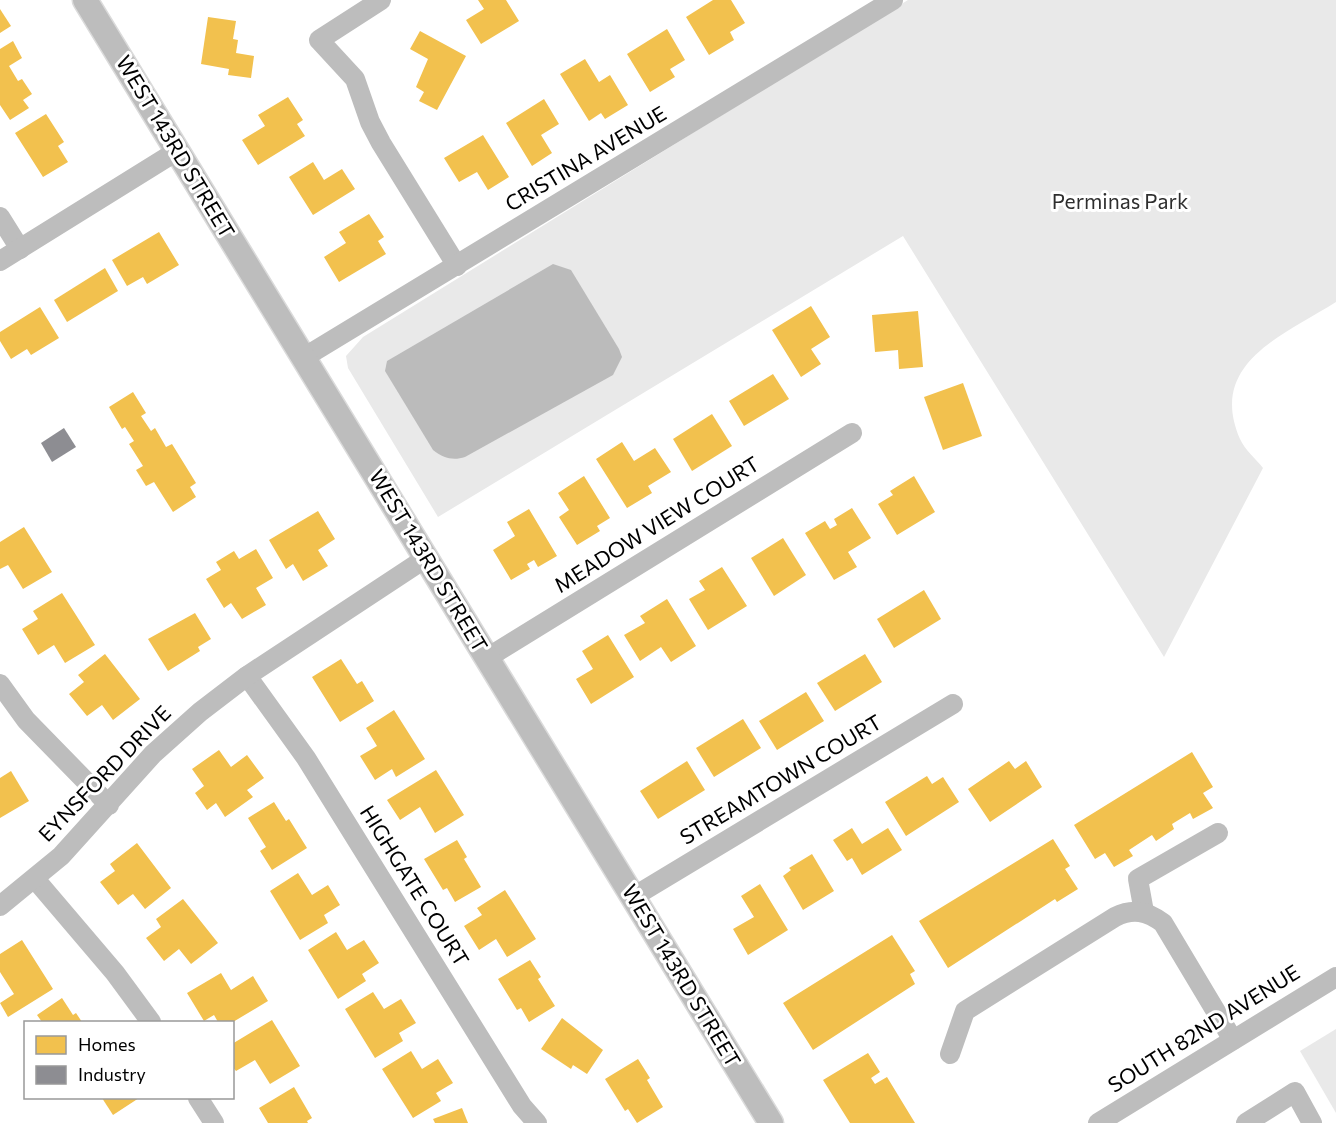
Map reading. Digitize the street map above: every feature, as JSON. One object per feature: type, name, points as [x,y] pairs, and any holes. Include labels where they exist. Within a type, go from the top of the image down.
[{"type":"main road","name":"WEST 143RD STREET","points":[[85,0],[771,1123]]},
{"type":"street","points":[[381,0],[319,40],[355,79],[370,122],[381,143],[457,266]]},
{"type":"street","name":"CRISTINA AVENUE","points":[[303,358],[893,0]]},
{"type":"street","points":[[0,261],[177,151]]},
{"type":"street","points":[[0,217],[20,249]]},
{"type":"street","name":"MEADOW VIEW COURT","points":[[487,657],[852,434]]},
{"type":"street","name":"EYNSFORD DRIVE","points":[[0,906],[61,856],[153,754],[247,676],[426,558]]},
{"type":"street","name":"HIGHGATE COURT","points":[[247,676],[306,758],[522,1106],[537,1123]]},
{"type":"street","points":[[0,684],[34,729],[109,805]]},
{"type":"street","name":"STREAMTOWN COURT","points":[[633,897],[953,704]]},
{"type":"street","points":[[1144,912],[1138,879],[1218,833]]},
{"type":"street","points":[[34,879],[115,973],[150,1021]]},
{"type":"street","points":[[950,1054],[965,1011],[1115,917],[1134,910],[1144,912],[1163,923],[1170,932],[1233,1040]]},
{"type":"street","name":"SOUTH 82ND AVENUE","points":[[1098,1123],[1118,1118],[1233,1040],[1336,977]]},
{"type":"street","points":[[1246,1123],[1294,1092],[1312,1123]]},
{"type":"street","points":[[199,1099],[214,1123]]},
{"type":"green space","name":"Perminas Park","points":[[908,0],[1336,0],[1336,302],[1274,340],[1256,354],[1242,371],[1234,390],[1233,413],[1242,443],[1263,468],[1164,657],[903,236],[438,517],[348,368],[346,356],[363,337]]},
{"type":"green space","points":[[1336,1029],[1336,1113],[1300,1051]]},
{"type":"shaded area","points":[[553,264],[571,270],[619,349],[622,357],[613,375],[465,457],[452,459],[437,453],[385,371],[387,361]]},
{"type":"building: Homes","points":[[478,0],[506,0],[519,21],[481,44],[466,20],[484,9]]},
{"type":"building: Homes","points":[[713,0],[731,0],[745,23],[730,32],[734,40],[709,55],[686,17]]},
{"type":"building: Homes","points":[[0,9],[11,26],[0,33]]},
{"type":"building: Homes","points":[[208,17],[236,21],[233,39],[238,40],[236,53],[254,56],[251,78],[228,75],[229,69],[201,64]]},
{"type":"building: Homes","points":[[667,29],[685,60],[670,69],[675,77],[650,92],[627,54]]},
{"type":"building: Homes","points":[[420,31],[466,56],[437,110],[419,101],[424,92],[416,87],[428,59],[410,49]]},
{"type":"building: Homes","points":[[13,41],[22,58],[9,66],[18,81],[22,79],[32,94],[23,100],[29,108],[10,120],[0,105],[0,49]]},
{"type":"building: Homes","points":[[585,59],[599,82],[610,75],[628,105],[605,119],[601,113],[589,121],[560,74]]},
{"type":"building: Homes","points":[[288,97],[303,120],[297,124],[305,136],[258,165],[242,140],[265,126],[258,115]]},
{"type":"building: Homes","points":[[544,99],[559,124],[541,135],[552,153],[532,166],[506,123]]},
{"type":"building: Homes","points":[[46,114],[64,142],[58,146],[68,162],[43,177],[15,133]]},
{"type":"building: Homes","points":[[483,135],[509,177],[488,190],[477,172],[459,182],[444,158]]},
{"type":"building: Homes","points":[[313,162],[324,180],[342,169],[355,189],[313,215],[289,177]]},
{"type":"building: Homes","points":[[369,214],[384,237],[378,241],[386,254],[339,282],[324,257],[346,243],[339,232]]},
{"type":"building: Homes","points":[[159,232],[179,265],[147,284],[143,277],[127,286],[112,260]]},
{"type":"building: Homes","points":[[105,268],[118,291],[67,322],[54,300]]},
{"type":"building: Homes","points":[[811,306],[830,337],[811,349],[821,364],[801,377],[772,330]]},
{"type":"building: Homes","points":[[40,307],[59,338],[31,355],[27,349],[11,359],[0,341],[0,332]]},
{"type":"building: Homes","points":[[918,311],[923,367],[899,369],[898,350],[875,352],[872,315]]},
{"type":"building: Homes","points":[[773,374],[789,399],[744,426],[729,401]]},
{"type":"building: Homes","points":[[963,383],[982,436],[943,450],[924,397]]},
{"type":"building: Homes","points":[[133,392],[146,413],[141,416],[151,431],[155,428],[166,447],[172,444],[196,483],[190,487],[196,497],[173,512],[154,482],[146,486],[136,470],[143,466],[129,444],[134,441],[125,427],[122,429],[109,407]]},
{"type":"building: Homes","points":[[712,414],[732,446],[692,471],[673,439]]},
{"type":"building: Homes","points":[[622,442],[634,461],[655,448],[671,472],[648,486],[652,493],[627,508],[596,459]]},
{"type":"building: Homes","points":[[584,476],[610,518],[597,526],[600,531],[577,545],[559,517],[569,510],[558,493]]},
{"type":"building: Homes","points":[[914,476],[935,512],[897,535],[878,504],[893,495],[890,491]]},
{"type":"building: Homes","points":[[852,508],[871,538],[848,552],[857,567],[834,580],[805,533],[825,521],[830,529],[837,525],[834,519]]},
{"type":"building: Homes","points":[[529,509],[557,556],[538,567],[534,560],[527,564],[530,569],[511,580],[493,550],[515,536],[507,522]]},
{"type":"building: Homes","points":[[318,511],[335,539],[318,550],[328,566],[303,581],[293,564],[286,569],[269,540]]},
{"type":"building: Homes","points":[[24,527],[52,572],[23,589],[8,565],[0,569],[0,542]]},
{"type":"building: Homes","points":[[783,538],[806,575],[774,596],[751,558]]},
{"type":"building: Homes","points":[[256,549],[273,578],[256,588],[266,605],[242,619],[231,603],[224,608],[206,579],[221,570],[216,562],[234,551],[239,559]]},
{"type":"building: Homes","points":[[722,567],[747,606],[708,630],[689,599],[705,590],[699,581]]},
{"type":"building: Homes","points":[[924,590],[941,619],[894,648],[877,619]]},
{"type":"building: Homes","points":[[62,593],[95,645],[65,663],[54,645],[38,655],[22,629],[38,619],[33,611]]},
{"type":"building: Homes","points":[[667,599],[696,646],[671,662],[661,647],[640,661],[624,635],[645,623],[640,616]]},
{"type":"building: Homes","points":[[195,613],[211,639],[198,647],[200,651],[168,671],[148,639]]},
{"type":"building: Homes","points":[[608,635],[634,677],[591,704],[576,679],[593,669],[582,651]]},
{"type":"building: Homes","points":[[105,654],[140,699],[113,720],[102,705],[87,716],[69,694],[84,682],[78,675]]},
{"type":"building: Homes","points":[[865,654],[882,682],[835,711],[817,683]]},
{"type":"building: Homes","points":[[341,659],[357,684],[362,681],[374,701],[340,722],[312,677]]},
{"type":"building: Homes","points":[[806,692],[824,721],[777,750],[759,721]]},
{"type":"building: Homes","points":[[394,710],[425,759],[396,777],[392,769],[375,780],[360,756],[377,746],[366,728]]},
{"type":"building: Homes","points":[[743,719],[761,748],[714,777],[696,748]]},
{"type":"building: Homes","points":[[219,750],[231,767],[247,755],[264,778],[247,790],[253,797],[225,817],[216,803],[207,810],[195,793],[204,786],[192,769]]},
{"type":"building: Homes","points":[[1192,752],[1213,787],[1203,793],[1213,808],[1193,819],[1190,813],[1172,824],[1174,829],[1156,841],[1152,835],[1129,850],[1133,856],[1114,867],[1105,853],[1095,859],[1074,825]]},
{"type":"building: Homes","points":[[687,761],[705,790],[658,819],[640,791]]},
{"type":"building: Homes","points":[[1009,761],[1015,769],[1026,761],[1042,787],[990,822],[968,789]]},
{"type":"building: Homes","points":[[436,770],[464,815],[435,833],[420,807],[400,820],[387,800]]},
{"type":"building: Homes","points":[[11,771],[29,801],[0,818],[0,778]]},
{"type":"building: Homes","points":[[927,776],[932,784],[943,777],[959,802],[906,836],[885,802]]},
{"type":"building: Homes","points":[[274,802],[286,821],[289,819],[307,848],[272,870],[260,851],[266,847],[248,818]]},
{"type":"building: Homes","points":[[852,828],[862,844],[888,828],[902,850],[862,875],[852,858],[847,861],[833,840]]},
{"type":"building: Homes","points":[[1053,839],[1070,866],[1065,869],[1078,889],[1057,902],[1055,899],[948,968],[919,921]]},
{"type":"building: Homes","points":[[457,840],[467,857],[464,859],[481,887],[455,902],[447,888],[443,890],[424,859]]},
{"type":"building: Homes","points":[[137,843],[171,888],[145,909],[133,894],[118,905],[100,882],[115,871],[110,864]]},
{"type":"building: Homes","points":[[812,854],[834,891],[803,910],[783,876],[791,870],[789,868]]},
{"type":"building: Homes","points":[[298,873],[312,895],[328,885],[340,905],[324,915],[328,923],[300,940],[270,891]]},
{"type":"building: Homes","points":[[760,884],[788,930],[748,955],[733,929],[754,917],[741,896]]},
{"type":"building: Homes","points":[[505,890],[536,939],[507,957],[496,939],[479,950],[464,926],[482,915],[477,908]]},
{"type":"building: Homes","points":[[183,899],[218,943],[191,964],[179,949],[164,961],[146,938],[161,927],[156,919]]},
{"type":"building: Homes","points":[[336,932],[347,950],[364,940],[379,963],[362,974],[366,981],[338,999],[308,950]]},
{"type":"building: Homes","points":[[892,935],[915,971],[910,974],[915,984],[813,1050],[783,1003]]},
{"type":"building: Homes","points":[[22,940],[53,989],[8,1017],[0,1003],[14,994],[0,972],[0,954]]},
{"type":"building: Homes","points":[[530,960],[541,977],[538,979],[555,1006],[529,1022],[521,1008],[517,1010],[498,979]]},
{"type":"building: Homes","points":[[221,973],[231,990],[253,976],[268,1001],[234,1021],[217,1021],[214,1015],[204,1021],[187,993]]},
{"type":"building: Homes","points":[[373,992],[384,1009],[401,999],[416,1023],[399,1033],[403,1041],[375,1058],[345,1009]]},
{"type":"building: Homes","points":[[62,998],[73,1015],[76,1013],[81,1021],[41,1021],[37,1015]]},
{"type":"building: Homes","points":[[562,1018],[603,1050],[587,1074],[573,1065],[571,1069],[541,1049]]},
{"type":"building: Homes","points":[[272,1020],[300,1066],[270,1084],[255,1060],[236,1071],[234,1068],[234,1043]]},
{"type":"building: Homes","points":[[411,1051],[422,1069],[438,1059],[453,1083],[436,1093],[441,1101],[413,1118],[382,1069]]},
{"type":"building: Homes","points":[[868,1053],[880,1072],[871,1078],[875,1084],[887,1077],[915,1123],[850,1123],[823,1080]]},
{"type":"building: Homes","points":[[638,1059],[650,1078],[647,1080],[663,1107],[637,1123],[628,1109],[625,1111],[605,1079]]},
{"type":"building: Homes","points":[[294,1087],[312,1118],[307,1121],[308,1123],[268,1123],[259,1108]]},
{"type":"building: Homes","points":[[103,1099],[137,1099],[113,1115]]},
{"type":"building: Homes","points":[[462,1108],[468,1123],[435,1123],[433,1119]]},
{"type":"building: Industry","points":[[64,428],[76,447],[52,462],[41,443]]}]
